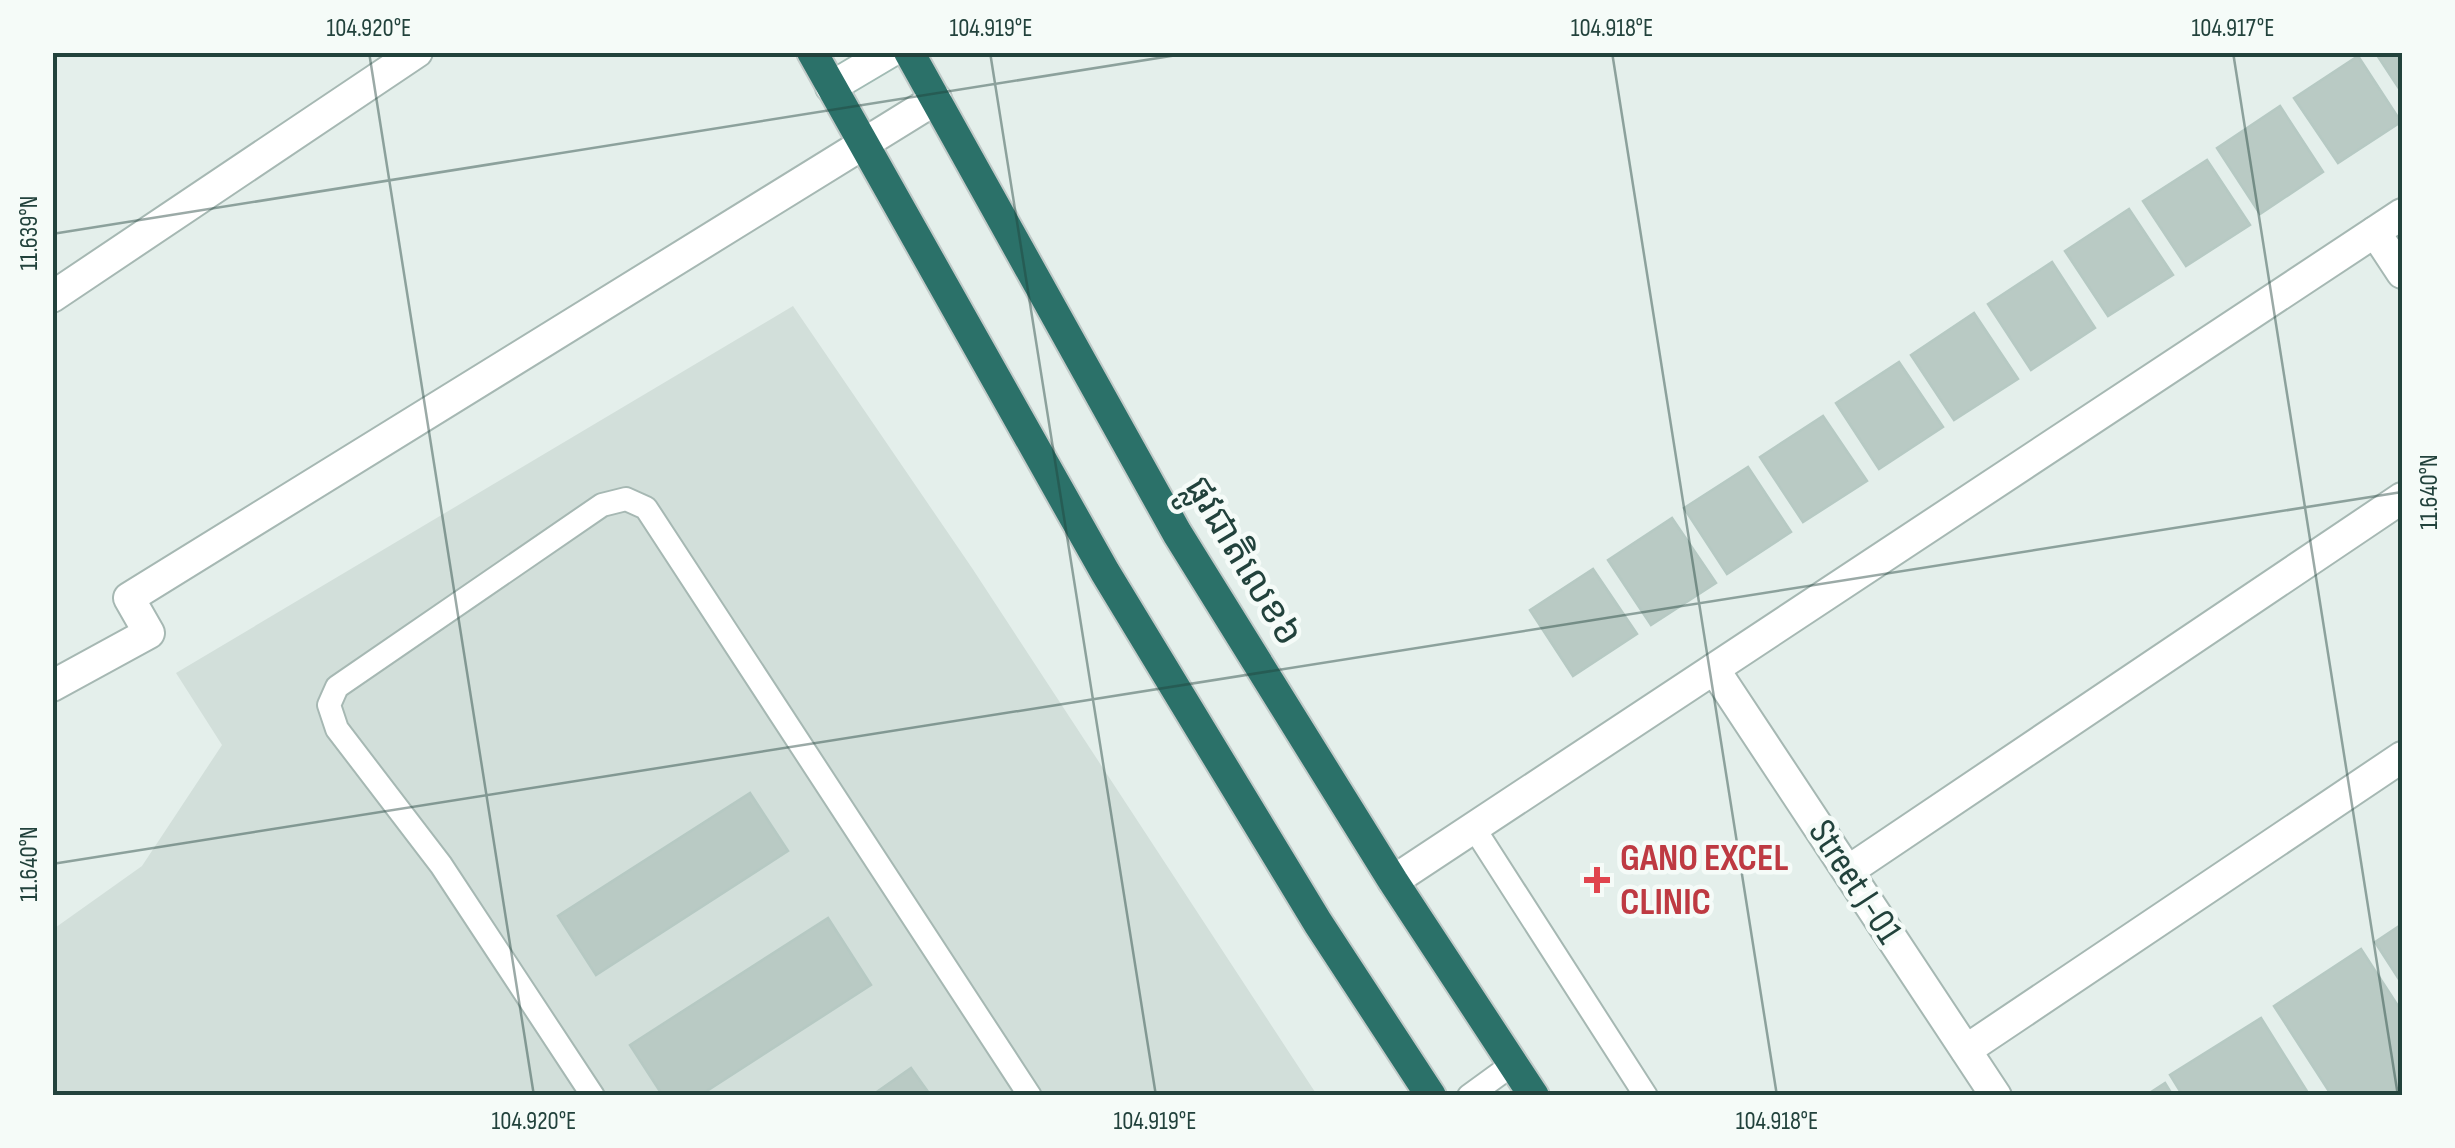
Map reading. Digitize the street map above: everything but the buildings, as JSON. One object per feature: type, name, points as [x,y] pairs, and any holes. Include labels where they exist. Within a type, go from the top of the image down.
[{"type":"highway","points":[[812,52],[1115,588],[1318,923],[1431,1096]]},
{"type":"highway","name":"ផ្លូវជាតិលេខ៦","points":[[909,52],[1177,533],[1393,881],[1534,1096]]},
{"type":"street","points":[[52,296],[417,52]]},
{"type":"street","points":[[831,87],[890,52]]},
{"type":"street","points":[[52,686],[149,633],[129,598],[936,99]]},
{"type":"street","points":[[1393,881],[2402,214]]},
{"type":"street","points":[[2375,232],[2402,273]]},
{"type":"street","points":[[1848,871],[2402,498]]},
{"type":"street","name":"Street J-01","points":[[1714,669],[1996,1096]]},
{"type":"street","points":[[1966,1050],[2402,756]]},
{"type":"lane","points":[[593,1096],[441,866],[337,729],[330,705],[337,687],[602,504],[626,500],[646,508],[1030,1096]]},
{"type":"lane","points":[[1474,828],[1646,1096]]},
{"type":"lane","points":[[1468,1096],[1514,1064]]},
{"type":"shaded area","points":[[793,306],[972,568],[1317,1095],[53,1095],[52,930],[142,866],[222,745],[176,673]]},
{"type":"place","name":"GANO EXCEL CLINIC","points":[[1597,880]]}]
